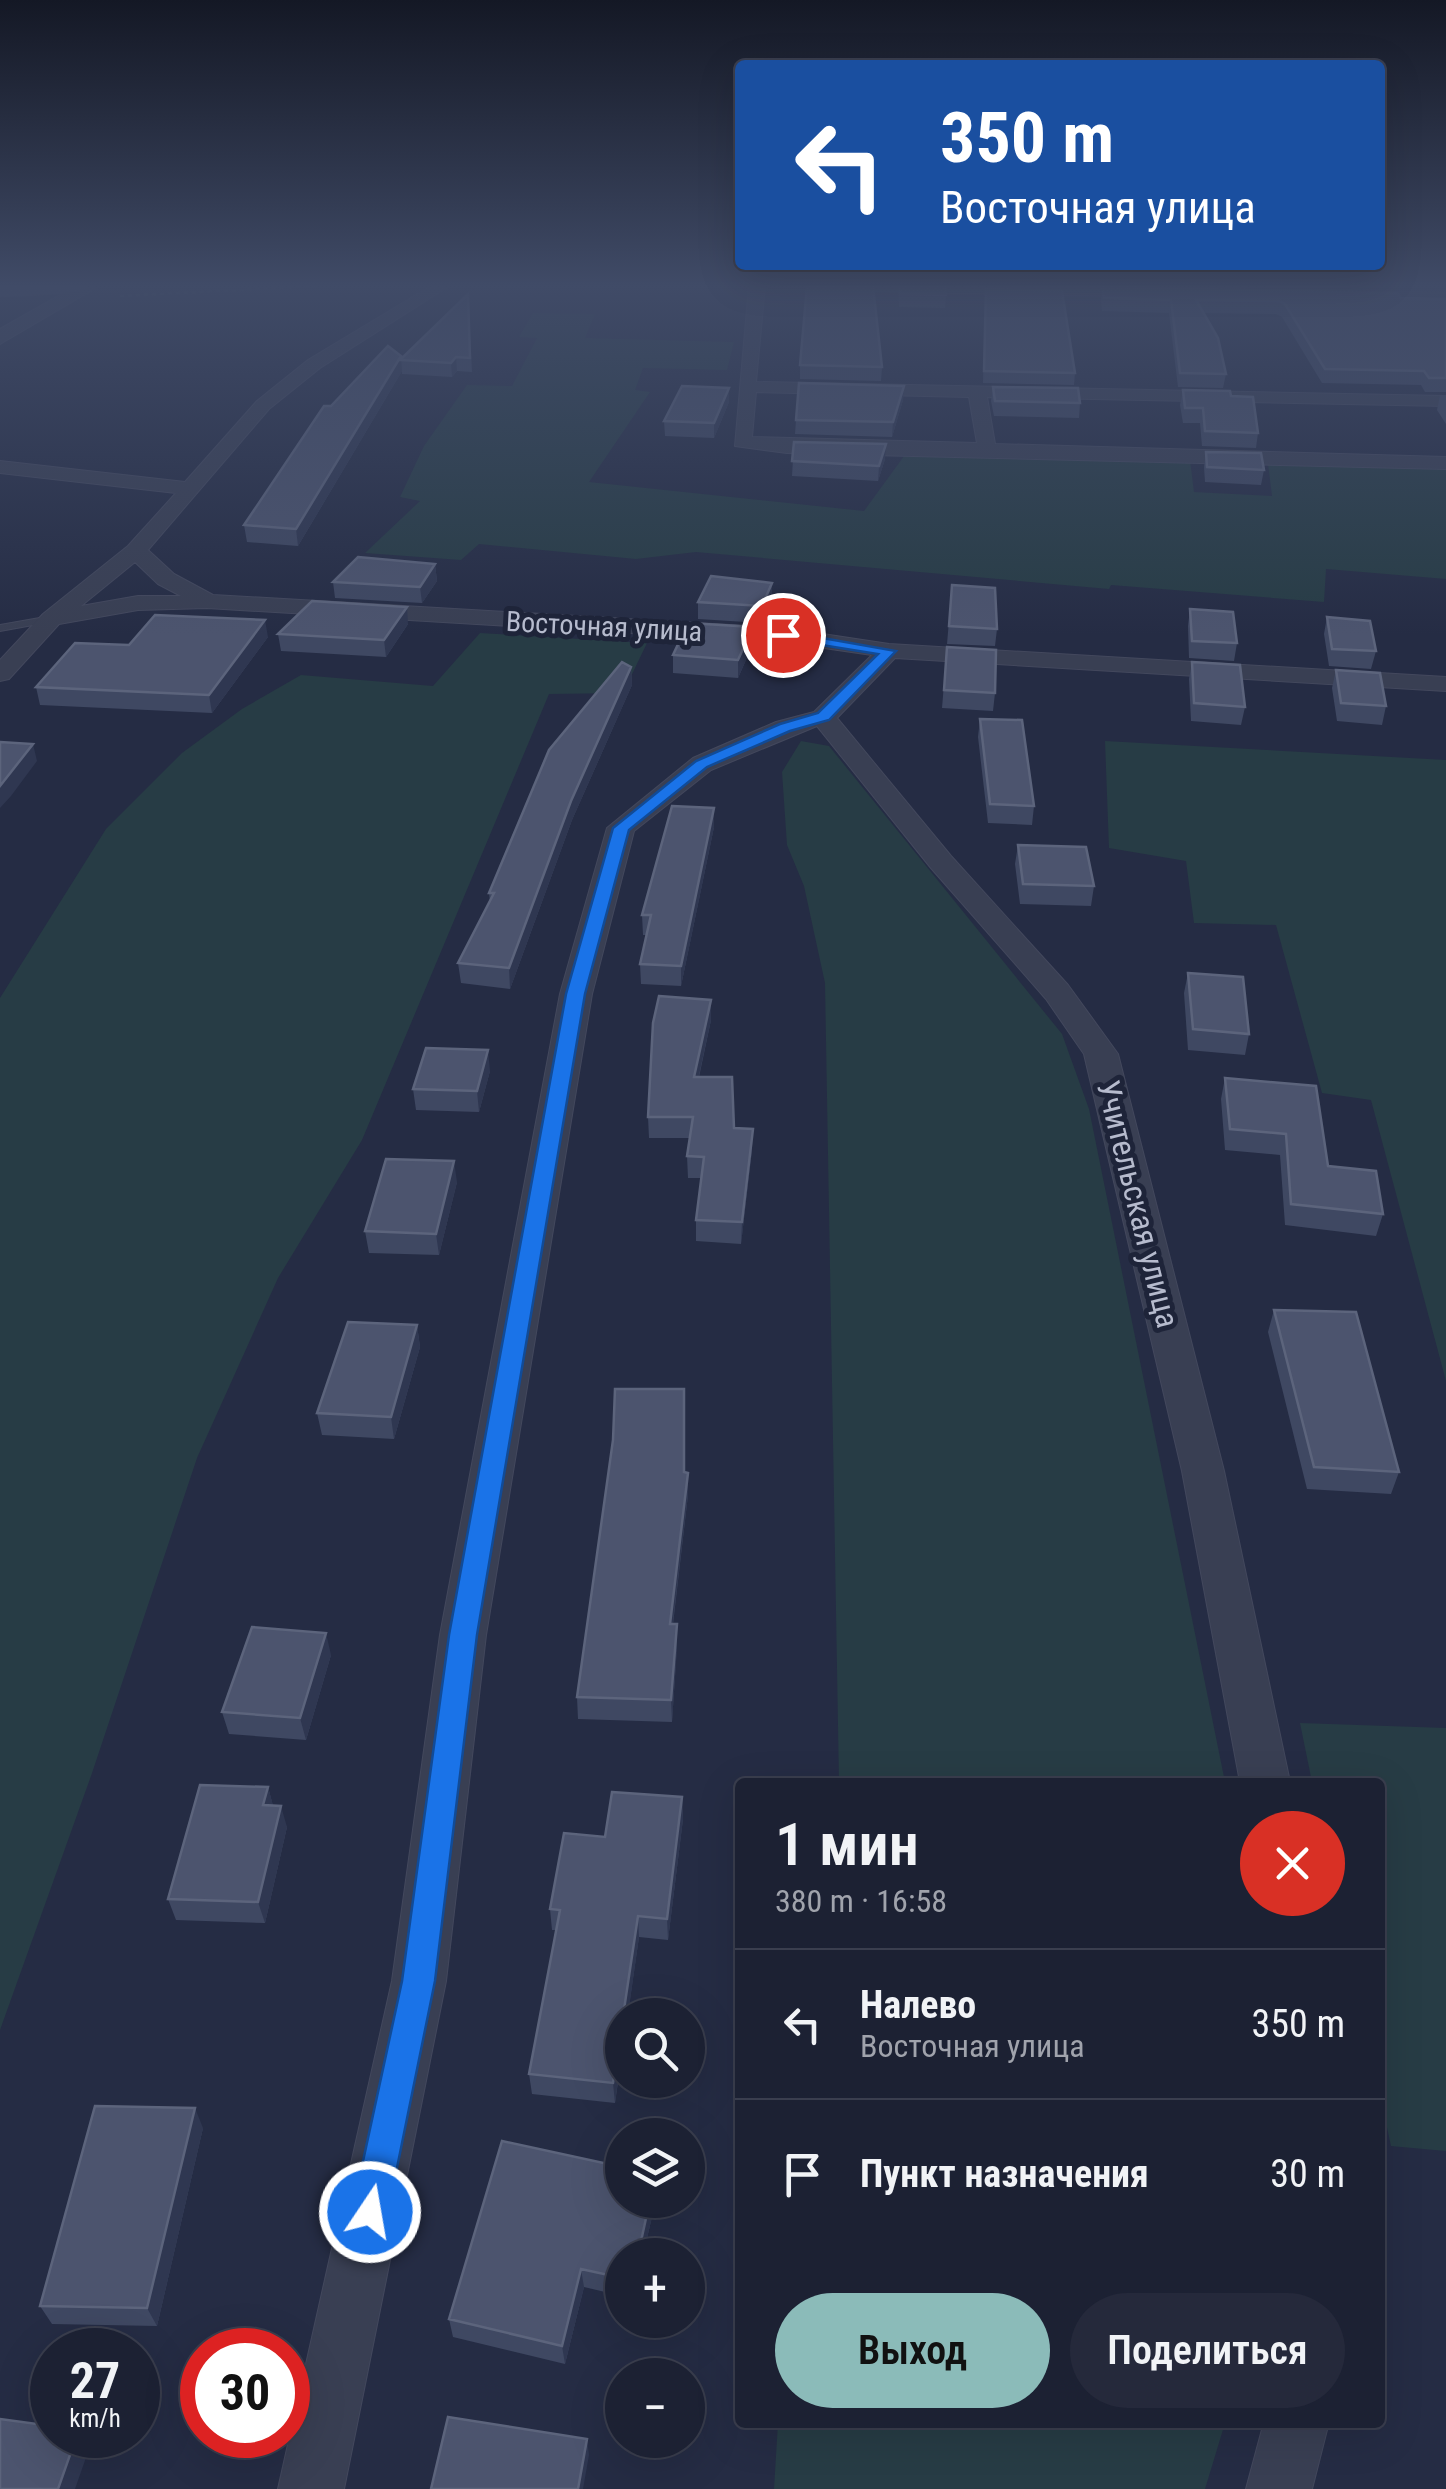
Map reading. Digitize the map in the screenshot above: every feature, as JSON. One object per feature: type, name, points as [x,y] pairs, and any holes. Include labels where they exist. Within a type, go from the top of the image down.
[{"type":"street","points":[[0,674],[51,619],[136,551],[186,488],[265,402]]},
{"type":"street","points":[[746,402],[742,442],[787,446],[1446,463]]},
{"type":"street","points":[[979,402],[986,449]]},
{"type":"street","points":[[0,467],[186,488]]},
{"type":"street","name":"Восточная улица","points":[[136,551],[166,580],[208,602],[783,635],[889,651],[1446,684]]},
{"type":"street","points":[[51,619],[138,604],[208,602]]},
{"type":"street","points":[[311,2489],[419,1981],[463,1635],[576,994],[621,828],[702,764],[823,716],[889,651]]},
{"type":"street","name":"Учительская улица","points":[[823,716],[941,862],[1057,992],[1102,1054],[1203,1471],[1264,1778]]},
{"type":"street","points":[[1279,2489],[1294,2428]]},
{"type":"lane","points":[[0,628],[51,619]]},
{"type":"shaded area","points":[[455,402],[643,402],[589,482],[864,511],[907,452],[1190,460],[1194,492],[1272,496],[1268,464],[1446,467],[1446,579],[1326,569],[1324,602],[1111,585],[1109,589],[696,552],[636,559],[479,544],[461,560],[365,553],[420,501],[400,497],[424,446]]},
{"type":"shaded area","points":[[480,633],[647,643],[623,693],[549,694],[362,1140],[278,1278],[197,1458],[91,1776],[0,2030],[0,998],[106,829],[182,753],[242,709],[301,675],[433,686]]},
{"type":"shaded area","points":[[801,741],[829,746],[1062,1034],[1089,1109],[1224,1778],[839,1778],[825,983],[804,886],[787,845],[782,772]]},
{"type":"shaded area","points":[[1105,741],[1446,760],[1446,1381],[1371,1100],[1322,1093],[1276,925],[1194,923],[1186,861],[1109,848]]},
{"type":"shaded area","points":[[1300,1723],[1446,1728],[1446,2151],[1391,2146],[1385,2118],[1385,1778],[1311,1778]]},
{"type":"shaded area","points":[[778,2428],[1223,2428],[1205,2489],[774,2489]]},
{"type":"building","points":[[335,402],[373,402],[296,529],[244,525],[324,406]]},
{"type":"building","points":[[674,402],[723,402],[714,423],[664,421]]},
{"type":"building","points":[[797,402],[899,402],[893,422],[796,420]]},
{"type":"building","points":[[1184,402],[1254,402],[1258,433],[1205,431],[1203,408],[1185,408]]},
{"type":"building","points":[[794,442],[886,444],[879,466],[792,461]]},
{"type":"building","points":[[1206,452],[1261,453],[1264,470],[1207,467]]},
{"type":"building","points":[[358,557],[435,564],[420,587],[333,582]]},
{"type":"building","points":[[711,576],[772,583],[762,606],[698,602]]},
{"type":"building","points":[[952,585],[995,588],[997,629],[949,626]]},
{"type":"building","points":[[312,601],[407,607],[384,640],[278,634]]},
{"type":"building","points":[[1190,609],[1233,612],[1237,643],[1192,641]]},
{"type":"building","points":[[155,615],[265,620],[209,695],[36,687],[75,643],[129,645]]},
{"type":"building","points":[[1327,617],[1370,621],[1376,651],[1332,649]]},
{"type":"building","points":[[688,623],[753,627],[738,660],[673,655]]},
{"type":"building","points":[[947,647],[996,650],[995,693],[944,690]]},
{"type":"building","points":[[622,662],[631,667],[571,801],[509,968],[458,963],[494,893],[489,893],[549,750]]},
{"type":"building","points":[[1192,662],[1240,665],[1245,707],[1194,703]]},
{"type":"building","points":[[1336,670],[1380,673],[1386,706],[1341,703]]},
{"type":"building","points":[[980,719],[1022,720],[1034,806],[990,804]]},
{"type":"building","points":[[0,742],[33,744],[0,786]]},
{"type":"building","points":[[672,806],[714,808],[681,966],[640,964],[651,915],[642,915]]},
{"type":"building","points":[[1018,845],[1086,847],[1094,886],[1023,884]]},
{"type":"building","points":[[1188,973],[1243,977],[1249,1034],[1193,1029]]},
{"type":"building","points":[[659,996],[711,1000],[694,1077],[732,1077],[734,1128],[753,1129],[742,1222],[696,1220],[704,1157],[687,1156],[693,1117],[648,1117],[653,1023]]},
{"type":"building","points":[[426,1048],[488,1050],[477,1091],[413,1089]]},
{"type":"building","points":[[1225,1078],[1316,1086],[1328,1166],[1376,1171],[1383,1214],[1291,1204],[1286,1134],[1230,1129]]},
{"type":"building","points":[[386,1159],[454,1161],[436,1234],[365,1231]]},
{"type":"building","points":[[1274,1310],[1356,1312],[1399,1472],[1314,1467]]},
{"type":"building","points":[[348,1322],[417,1325],[391,1417],[317,1413]]},
{"type":"building","points":[[615,1389],[684,1389],[684,1472],[688,1473],[670,1624],[677,1624],[671,1700],[577,1697],[613,1440]]},
{"type":"building","points":[[252,1627],[326,1633],[300,1718],[222,1712]]},
{"type":"building","points":[[200,1785],[268,1787],[263,1805],[281,1806],[258,1902],[168,1899]]},
{"type":"building","points":[[612,1792],[682,1797],[667,1919],[638,1916],[626,1998],[605,1998],[605,2082],[529,2074],[560,1910],[550,1909],[564,1833],[605,1837]]},
{"type":"building","points":[[95,2106],[195,2108],[147,2308],[40,2306]]},
{"type":"building","points":[[502,2141],[605,2163],[605,2218],[646,2218],[642,2238],[605,2238],[605,2274],[581,2269],[562,2346],[449,2319]]},
{"type":"building","points":[[448,2417],[587,2439],[578,2489],[431,2489]]},
{"type":"building","points":[[0,2419],[30,2423],[30,2458],[69,2458],[58,2489],[0,2489]]},
{"type":"route","points":[[370,2212],[419,1981],[463,1635],[576,994],[621,828],[661,792],[702,764],[823,716],[840,704],[889,651],[783,635]]}]
